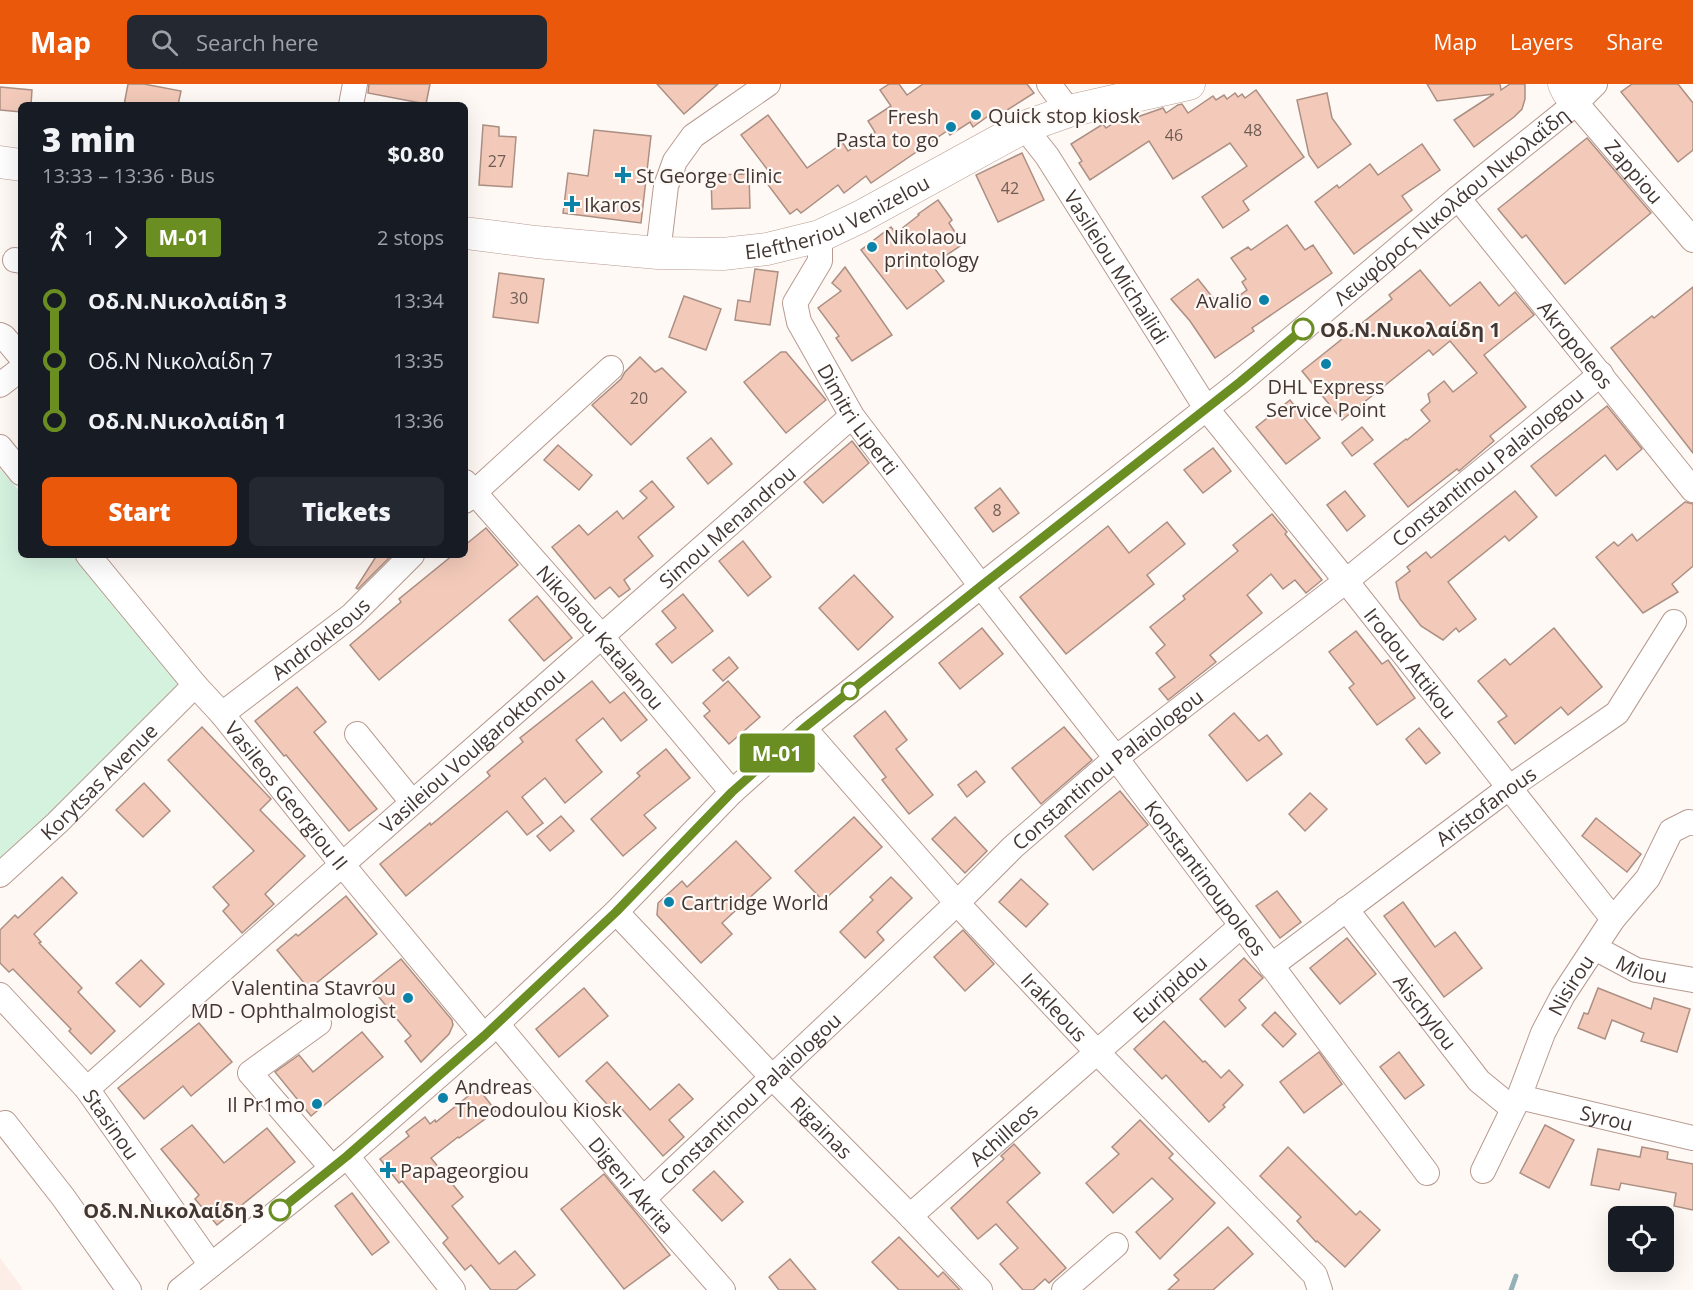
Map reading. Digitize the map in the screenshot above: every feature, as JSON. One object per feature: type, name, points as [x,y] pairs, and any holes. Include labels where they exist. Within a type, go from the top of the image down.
[{"type":"main road","name":"Eleftheriou Venizelou","points":[[468,233],[658,253],[723,254],[767,249],[819,236],[860,218],[1024,127],[1069,111],[1189,84]]},
{"type":"main road","points":[[0,162],[18,165]]},
{"type":"street","points":[[352,102],[355,84]]},
{"type":"street","points":[[658,253],[666,186],[675,161],[693,136],[768,84]]},
{"type":"street","points":[[1049,84],[1069,111]]},
{"type":"street","name":"Λεωφόρος Νικολάου Νικολαΐδη","points":[[180,1290],[339,1162],[490,1030],[616,912],[732,792],[804,728],[1240,382],[1458,198],[1578,91]]},
{"type":"street","name":"Zappiou","points":[[1578,91],[1693,240]]},
{"type":"street","name":"Vasileiou Michailidi","points":[[1024,127],[1047,156],[1206,408]]},
{"type":"street","name":"Akropoleos","points":[[1458,198],[1693,490]]},
{"type":"street","name":"Dimitri Liperti","points":[[819,236],[820,261],[795,303],[798,322],[852,416],[981,586]]},
{"type":"street","points":[[0,335],[18,353]]},
{"type":"street","points":[[468,492],[611,368]]},
{"type":"street","points":[[0,385],[18,371]]},
{"type":"street","name":"Constantinou Palaiologou","points":[[644,1199],[957,903],[1013,847],[1116,758],[1346,581],[1601,374]]},
{"type":"street","name":"Irodou Attikou","points":[[1206,408],[1613,919]]},
{"type":"street","name":"Simou Menandrou","points":[[602,637],[852,416]]},
{"type":"street","points":[[0,447],[18,469]]},
{"type":"street","name":"Nikolaou Katalanou","points":[[468,492],[602,637],[732,792]]},
{"type":"street","name":"Vasileos Georgiou II","points":[[90,558],[195,685],[222,714],[341,863],[490,1030]]},
{"type":"street","name":"Androkleous","points":[[222,714],[352,615],[409,558]]},
{"type":"street","name":"Konstantinoupoleos","points":[[981,586],[1116,758],[1427,1173]]},
{"type":"street","name":"Aristofanous","points":[[1271,966],[1510,787],[1617,713],[1674,622]]},
{"type":"street","name":"Vasileiou Voulgaroktonou","points":[[87,1089],[341,863],[602,637]]},
{"type":"street","name":"Korytsas Avenue","points":[[0,875],[57,823],[195,685]]},
{"type":"street","name":"Irakleous","points":[[804,728],[957,903],[1318,1282]]},
{"type":"street","points":[[357,734],[412,802]]},
{"type":"street","name":"Nisirou","points":[[1483,1171],[1516,1103],[1544,1033],[1563,995],[1613,919],[1648,878],[1671,831],[1691,823]]},
{"type":"street","name":"Aischylou","points":[[1346,909],[1479,1081],[1516,1103]]},
{"type":"street","name":"Rigainas","points":[[616,912],[773,1078],[980,1290]]},
{"type":"street","name":"Euripidou","points":[[1097,1052],[1241,926]]},
{"type":"street","name":"Milou","points":[[1595,948],[1636,970],[1693,980]]},
{"type":"street","name":"Stasinou","points":[[0,994],[87,1089],[211,1265]]},
{"type":"street","points":[[319,1023],[250,1073],[339,1162],[453,1290]]},
{"type":"street","name":"Digeni Akrita","points":[[490,1030],[644,1199],[723,1290]]},
{"type":"street","name":"Achilleos","points":[[910,1216],[1097,1052]]},
{"type":"street","name":"Syrou","points":[[1516,1103],[1693,1138]]},
{"type":"street","points":[[4,1123],[63,1197],[129,1290]]},
{"type":"street","points":[[1064,1290],[1116,1245]]},
{"type":"shaded area","points":[[0,1258],[21,1286],[22,1290],[0,1290]]},
{"type":"green space","points":[[0,469],[18,490],[18,558],[77,558],[175,671],[178,681],[174,694],[0,865]]},
{"type":"building","points":[[128,84],[144,84],[181,91],[179,102],[125,102]]},
{"type":"building","points":[[369,84],[430,84],[426,102],[368,93]]},
{"type":"building","points":[[657,84],[718,84],[684,114]]},
{"type":"building","points":[[889,84],[899,84],[907,95],[923,84],[1027,84],[1034,93],[1001,114],[998,109],[973,127],[970,122],[950,135],[947,131],[871,183],[866,176],[844,193],[838,185],[801,213],[797,209],[790,214],[760,174],[770,173],[741,135],[768,115],[807,168],[843,143],[848,151],[875,132],[868,121],[891,106],[880,90]]},
{"type":"building","points":[[1427,84],[1500,84],[1501,90],[1510,84],[1525,84],[1525,99],[1522,109],[1514,117],[1474,147],[1454,120],[1494,94],[1437,101]]},
{"type":"building","points":[[1632,84],[1678,84],[1693,103],[1693,150],[1678,162],[1621,92]]},
{"type":"building","points":[[0,87],[32,90],[31,102],[18,102],[18,112],[0,110]]},
{"type":"building","points":[[1256,90],[1304,157],[1243,201],[1249,210],[1223,228],[1202,197],[1247,166],[1230,143],[1173,179],[1149,141],[1090,180],[1071,144],[1103,124],[1106,128],[1118,120],[1120,123],[1163,108],[1166,113],[1182,104],[1188,113],[1213,96],[1216,100],[1224,95],[1227,99],[1235,93],[1238,97],[1242,94],[1245,98]]},
{"type":"building","points":[[1327,93],[1332,118],[1351,144],[1318,168],[1309,155],[1297,100]]},
{"type":"building","points":[[483,125],[499,127],[499,136],[516,137],[512,187],[479,185]]},
{"type":"building","name":"St George Clinic","points":[[594,130],[651,136],[641,223],[563,213],[568,173],[588,176]]},
{"type":"building","points":[[1587,138],[1651,213],[1565,284],[1526,235],[1522,238],[1498,209]]},
{"type":"building","points":[[1422,144],[1440,170],[1402,196],[1412,210],[1354,254],[1315,202],[1337,185],[1339,188],[1370,164],[1378,175]]},
{"type":"building","points":[[1022,153],[1044,200],[998,222],[976,175]]},
{"type":"building","points":[[749,174],[750,208],[712,209],[711,175]]},
{"type":"building","points":[[938,200],[952,220],[949,223],[963,244],[932,265],[944,281],[907,309],[861,250],[891,227],[896,233]]},
{"type":"building","points":[[1287,225],[1305,250],[1313,245],[1332,273],[1252,328],[1254,331],[1215,358],[1190,321],[1171,299],[1198,279],[1221,308],[1247,290],[1242,282],[1246,279],[1231,258],[1248,247],[1251,250]]},
{"type":"building","points":[[845,267],[892,335],[852,361],[836,338],[839,336],[818,308],[841,291],[832,283]]},
{"type":"building","points":[[755,269],[778,272],[770,325],[735,320],[738,300],[750,302]]},
{"type":"building","points":[[1420,270],[1450,306],[1480,282],[1499,306],[1515,292],[1534,315],[1484,355],[1526,407],[1490,436],[1494,441],[1459,471],[1457,469],[1408,507],[1374,464],[1430,421],[1421,410],[1430,402],[1428,394],[1444,381],[1453,392],[1477,373],[1450,341],[1433,355],[1429,350],[1342,420],[1302,371],[1392,299],[1389,295]]},
{"type":"building","points":[[499,273],[544,279],[538,323],[493,317]]},
{"type":"building","points":[[1693,287],[1693,453],[1611,348]]},
{"type":"building","points":[[684,296],[721,309],[706,350],[669,337]]},
{"type":"building","points":[[781,352],[786,352],[826,400],[786,433],[744,382]]},
{"type":"building","points":[[640,357],[655,372],[662,368],[686,392],[631,445],[592,405],[621,379]]},
{"type":"building","points":[[1290,400],[1320,438],[1286,464],[1256,427]]},
{"type":"building","points":[[1607,406],[1642,449],[1617,470],[1605,455],[1556,496],[1531,466]]},
{"type":"building","points":[[1362,427],[1373,440],[1352,456],[1342,443]]},
{"type":"building","points":[[711,438],[732,464],[708,484],[687,458]]},
{"type":"building","points":[[852,441],[869,463],[823,503],[804,482]]},
{"type":"building","points":[[558,445],[592,475],[579,490],[544,460]]},
{"type":"building","points":[[1213,448],[1231,471],[1203,493],[1184,470]]},
{"type":"building","points":[[652,481],[674,507],[638,537],[653,556],[624,580],[630,589],[619,597],[610,587],[595,599],[552,547],[579,525],[588,535],[617,511],[623,519],[647,498],[640,491]]},
{"type":"building","points":[[1000,488],[1019,513],[993,532],[975,508]]},
{"type":"building","points":[[1345,491],[1365,516],[1347,531],[1327,505]]},
{"type":"building","points":[[1515,491],[1537,517],[1509,541],[1505,536],[1448,582],[1476,619],[1459,632],[1456,628],[1443,640],[1421,626],[1400,599],[1396,582],[1410,571],[1407,567],[1426,552],[1431,558]]},
{"type":"building","points":[[1685,502],[1693,504],[1693,566],[1672,584],[1678,592],[1643,613],[1596,557],[1614,542],[1618,546],[1632,534],[1637,541]]},
{"type":"building","points":[[1272,514],[1322,580],[1306,593],[1295,580],[1283,589],[1271,574],[1247,595],[1262,613],[1210,655],[1216,662],[1168,700],[1159,689],[1175,677],[1156,653],[1165,645],[1150,627],[1185,599],[1183,596],[1238,551],[1233,545]]},
{"type":"building","points":[[1167,522],[1185,544],[1147,575],[1154,584],[1066,654],[1020,597],[1108,526],[1129,553]]},
{"type":"building","points":[[486,528],[518,565],[379,680],[350,645],[401,602],[399,599],[449,558],[468,558],[468,543]]},
{"type":"building","points":[[743,541],[771,577],[748,596],[719,561]]},
{"type":"building","points":[[375,558],[389,558],[358,589],[356,588]]},
{"type":"building","points":[[854,575],[893,617],[858,650],[819,608]]},
{"type":"building","points":[[683,594],[713,631],[672,663],[656,644],[676,628],[662,611]]},
{"type":"building","points":[[537,596],[572,638],[544,661],[509,620]]},
{"type":"building","points":[[982,628],[1003,654],[960,689],[939,663]]},
{"type":"building","points":[[1554,628],[1602,687],[1568,715],[1561,707],[1515,744],[1498,722],[1507,716],[1478,681],[1505,659],[1510,665]]},
{"type":"building","points":[[1356,631],[1382,664],[1388,660],[1415,698],[1377,725],[1349,688],[1354,684],[1329,652]]},
{"type":"building","points":[[729,657],[738,668],[723,681],[713,670]]},
{"type":"building","points":[[592,681],[610,703],[624,692],[647,720],[621,741],[603,718],[576,740],[602,772],[565,803],[545,778],[522,797],[543,823],[527,835],[507,811],[406,896],[380,864],[490,776],[487,772],[523,742],[520,738]]},
{"type":"building","points":[[728,681],[760,717],[729,744],[704,716],[710,711],[703,703]]},
{"type":"building","points":[[297,687],[326,722],[314,732],[377,809],[349,831],[255,721]]},
{"type":"building","points":[[885,711],[907,740],[896,749],[933,795],[909,814],[882,780],[886,777],[854,736]]},
{"type":"building","points":[[1234,713],[1259,741],[1267,735],[1282,754],[1247,781],[1209,735]]},
{"type":"building","points":[[202,727],[271,799],[260,810],[305,856],[265,894],[274,904],[242,933],[223,911],[229,905],[213,887],[254,851],[168,760]]},
{"type":"building","points":[[1064,727],[1092,760],[1041,804],[1012,768]]},
{"type":"building","points":[[1419,728],[1440,753],[1426,764],[1406,739]]},
{"type":"building","points":[[666,749],[690,778],[644,815],[656,828],[623,856],[591,819],[640,776],[637,773]]},
{"type":"building","points":[[976,771],[985,782],[967,797],[958,785]]},
{"type":"building","points":[[144,783],[170,811],[143,837],[116,810]]},
{"type":"building","points":[[1120,791],[1148,825],[1093,870],[1065,836]]},
{"type":"building","points":[[1310,793],[1327,809],[1305,831],[1289,814]]},
{"type":"building","points":[[561,816],[574,831],[550,851],[537,836]]},
{"type":"building","points":[[854,817],[882,847],[823,901],[795,871]]},
{"type":"building","points":[[955,817],[987,851],[965,873],[932,839]]},
{"type":"building","points":[[1596,818],[1641,854],[1627,872],[1582,836]]},
{"type":"building","points":[[736,841],[771,878],[722,923],[732,934],[701,963],[657,915],[658,903],[682,881],[687,887]]},
{"type":"building","points":[[62,877],[77,893],[34,934],[41,942],[39,943],[82,988],[78,992],[115,1031],[91,1054],[69,1031],[71,1029],[13,969],[9,972],[0,963],[0,930],[15,915],[18,918]]},
{"type":"building","points":[[891,877],[912,898],[877,932],[884,940],[865,958],[840,932],[873,900],[870,897]]},
{"type":"building","points":[[1021,879],[1048,904],[1026,927],[999,902]]},
{"type":"building","points":[[1277,891],[1301,922],[1280,938],[1256,906]]},
{"type":"building","points":[[346,896],[377,934],[309,989],[277,950],[296,934],[298,936]]},
{"type":"building","points":[[1403,902],[1435,947],[1455,932],[1482,968],[1444,997],[1384,916]]},
{"type":"building","points":[[963,930],[994,964],[965,991],[934,957]]},
{"type":"building","points":[[1347,938],[1376,974],[1340,1004],[1310,968]]},
{"type":"building","points":[[1244,958],[1263,978],[1239,1000],[1246,1008],[1225,1027],[1200,999]]},
{"type":"building","name":"Valentina Stavrou MD - Ophthalmologist","points":[[401,959],[452,1020],[453,1025],[449,1034],[421,1062],[405,1041],[411,1036],[369,985]]},
{"type":"building","points":[[141,960],[164,984],[140,1007],[116,983]]},
{"type":"building","points":[[584,988],[608,1016],[559,1057],[536,1029]]},
{"type":"building","points":[[1598,988],[1651,1009],[1654,998],[1690,1009],[1677,1052],[1641,1041],[1644,1033],[1612,1020],[1605,1039],[1578,1028],[1584,1013],[1588,1014]]},
{"type":"building","points":[[1275,1012],[1296,1034],[1283,1047],[1262,1025]]},
{"type":"building","points":[[1164,1021],[1221,1078],[1229,1070],[1243,1085],[1209,1122],[1166,1075],[1162,1079],[1134,1049]]},
{"type":"building","points":[[199,1023],[232,1062],[191,1096],[183,1086],[144,1119],[118,1088]]},
{"type":"building","points":[[362,1032],[383,1057],[311,1116],[275,1072],[299,1055],[313,1072]]},
{"type":"building","points":[[1319,1052],[1342,1084],[1304,1113],[1280,1082]]},
{"type":"building","points":[[1399,1052],[1424,1085],[1405,1099],[1380,1067]]},
{"type":"building","points":[[607,1062],[650,1110],[679,1084],[693,1099],[669,1120],[684,1137],[663,1156],[621,1108],[615,1113],[586,1081]]},
{"type":"building","points":[[478,1088],[496,1111],[431,1158],[463,1197],[452,1206],[499,1264],[515,1251],[535,1275],[516,1290],[491,1290],[471,1265],[465,1270],[443,1243],[448,1238],[402,1181],[399,1183],[380,1159],[409,1136],[406,1132],[425,1117],[430,1124],[435,1120],[436,1122]]},
{"type":"building","points":[[1140,1120],[1173,1154],[1169,1158],[1215,1203],[1160,1259],[1136,1232],[1173,1199],[1152,1178],[1113,1213],[1086,1183],[1119,1154],[1112,1147]]},
{"type":"building","points":[[192,1125],[224,1163],[267,1128],[295,1162],[217,1225],[195,1199],[199,1195],[161,1149]]},
{"type":"building","points":[[1545,1125],[1574,1140],[1549,1188],[1520,1173]]},
{"type":"building","points":[[1014,1144],[1040,1173],[1007,1202],[1066,1268],[1049,1283],[1045,1279],[1033,1290],[1023,1290],[1000,1264],[1018,1248],[996,1224],[978,1239],[951,1208],[1004,1159],[1001,1156]]},
{"type":"building","points":[[1288,1147],[1356,1215],[1360,1211],[1380,1230],[1345,1267],[1316,1242],[1297,1221],[1301,1217],[1260,1176]]},
{"type":"building","points":[[1642,1147],[1668,1152],[1667,1159],[1693,1164],[1693,1210],[1674,1206],[1676,1193],[1621,1183],[1619,1190],[1591,1185],[1598,1149],[1640,1157]]},
{"type":"building","points":[[714,1171],[743,1202],[722,1221],[693,1190]]},
{"type":"building","points":[[604,1174],[670,1255],[624,1289],[561,1209]]},
{"type":"building","points":[[352,1193],[389,1242],[372,1255],[335,1206]]},
{"type":"building","points":[[1228,1227],[1253,1254],[1213,1290],[1168,1290],[1179,1280],[1174,1275]]},
{"type":"building","points":[[899,1237],[938,1277],[943,1272],[960,1290],[899,1290],[872,1262]]},
{"type":"building","points":[[790,1259],[816,1290],[779,1290],[769,1277]]},
{"type":"waterway","points":[[1511,1290],[1516,1276]]},
{"type":"bus line","name":"M-01","points":[[280,1210],[347,1156],[484,1036],[616,912],[732,792],[804,728],[1240,382],[1303,329]]},
{"type":"place","name":"Quick stop kiosk","points":[[976,115]]},
{"type":"place","name":"Fresh Pasta to go","points":[[951,127]]},
{"type":"place","name":"St George Clinic","points":[[623,175]]},
{"type":"place","name":"Ikaros","points":[[572,204]]},
{"type":"place","name":"Nikolaou printology","points":[[872,247]]},
{"type":"place","name":"Avalio","points":[[1264,300]]},
{"type":"place","name":"Οδ.Ν.Νικολαίδη 1","points":[[1303,329]]},
{"type":"place","name":"DHL Express Service Point","points":[[1326,364]]},
{"type":"place","name":"Cartridge World","points":[[669,902]]},
{"type":"place","name":"Valentina Stavrou MD - Ophthalmologist","points":[[408,998]]},
{"type":"place","name":"Andreas Theodoulou Kiosk","points":[[443,1098]]},
{"type":"place","name":"Il Pr1mo","points":[[317,1104]]},
{"type":"place","name":"Papageorgiou","points":[[388,1170]]},
{"type":"place","name":"Οδ.Ν.Νικολαίδη 3","points":[[280,1210]]}]
